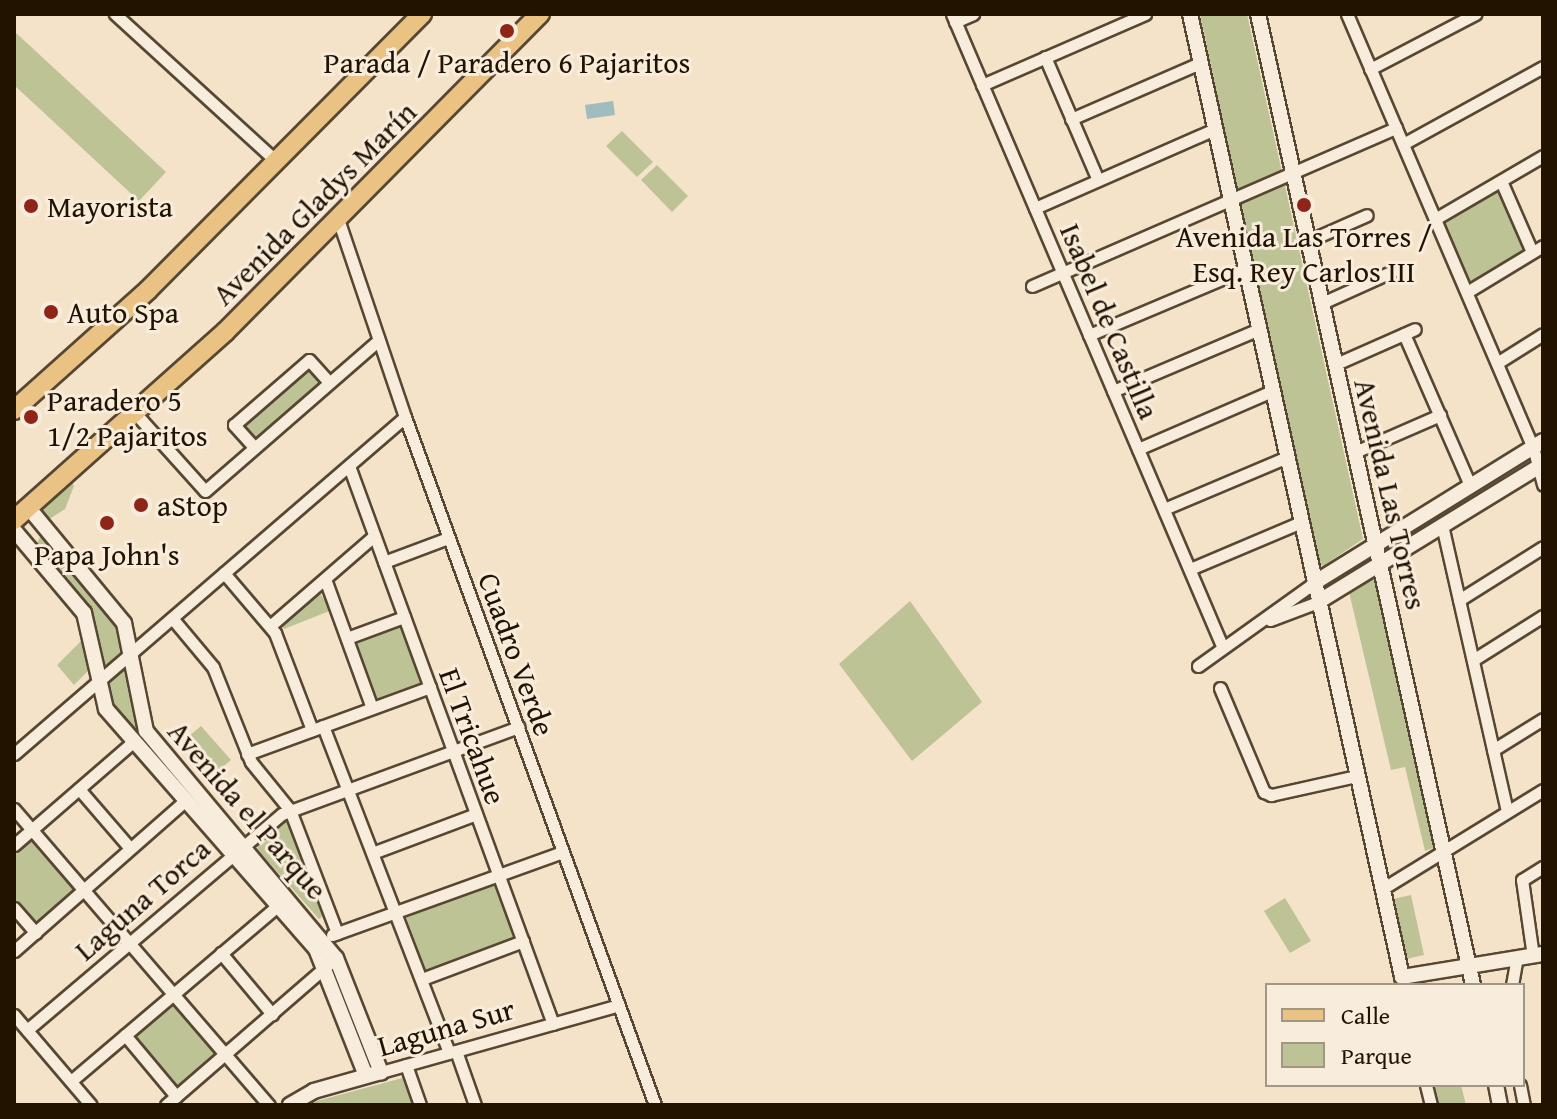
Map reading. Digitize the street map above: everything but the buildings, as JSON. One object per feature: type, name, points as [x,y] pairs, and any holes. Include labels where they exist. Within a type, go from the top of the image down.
[{"type":"main road","name":"Avenida Gladys Marín","points":[[14,410],[148,290],[422,14]]},
{"type":"main road","name":"Avenida Gladys Marín","points":[[21,514],[136,414],[338,219],[540,14]]},
{"type":"street","points":[[115,14],[277,162]]},
{"type":"street","points":[[954,18],[973,14]]},
{"type":"street","points":[[982,85],[1145,14]]},
{"type":"street","points":[[1190,14],[1231,200],[1238,272],[1259,329],[1403,981],[1538,955],[1522,880],[1543,867]]},
{"type":"street","name":"Avenida Las Torres","points":[[1258,14],[1473,983]]},
{"type":"street","points":[[1347,14],[1497,363],[1538,444],[1543,485]]},
{"type":"street","points":[[1370,69],[1475,14]]},
{"type":"street","name":"Isabel de Castilla","points":[[954,18],[1223,648]]},
{"type":"street","points":[[1045,57],[1098,180]]},
{"type":"street","points":[[1071,119],[1200,63]]},
{"type":"street","points":[[1403,144],[1543,67]]},
{"type":"street","points":[[1032,286],[1396,128]]},
{"type":"street","points":[[1035,208],[1215,129]]},
{"type":"street","points":[[1435,219],[1543,156]]},
{"type":"street","points":[[1501,181],[1532,252]]},
{"type":"street","points":[[1308,241],[1367,215]]},
{"type":"street","name":"Cuadro Verde","points":[[338,219],[448,538],[655,1105]]},
{"type":"street","points":[[1467,292],[1543,246]]},
{"type":"street","points":[[1322,303],[1393,271]]},
{"type":"street","points":[[1089,335],[1238,272]]},
{"type":"street","points":[[1113,391],[1259,329]]},
{"type":"street","points":[[1336,364],[1410,331],[1440,415],[1470,485]]},
{"type":"street","points":[[1497,363],[1543,334]]},
{"type":"street","points":[[136,414],[205,491],[379,340]]},
{"type":"street","points":[[254,447],[234,425],[309,360],[329,382]]},
{"type":"street","points":[[1138,449],[1272,391]]},
{"type":"street","points":[[1355,452],[1440,415]]},
{"type":"street","points":[[14,754],[405,417]]},
{"type":"street","points":[[1198,666],[1375,543],[1538,444]]},
{"type":"street","points":[[1164,509],[1287,457]]},
{"type":"street","points":[[1255,625],[1318,602],[1541,465]]},
{"type":"street","name":"El Tricahue","points":[[349,466],[553,1024]]},
{"type":"street","name":"Avenida el Parque","points":[[21,514],[116,611],[132,653],[144,727],[276,907],[331,963]]},
{"type":"street","points":[[1190,569],[1301,522]]},
{"type":"street","points":[[1442,525],[1507,812]]},
{"type":"street","name":"Avenida el Parque","points":[[14,530],[84,613],[103,704],[185,801],[330,936],[331,963],[373,1074]]},
{"type":"street","points":[[270,626],[374,536]]},
{"type":"street","points":[[384,562],[448,538]]},
{"type":"street","points":[[1459,600],[1543,547]]},
{"type":"street","points":[[224,573],[270,626],[350,788],[422,979],[475,1105]]},
{"type":"street","points":[[325,579],[372,708]]},
{"type":"street","points":[[1473,660],[1543,616]]},
{"type":"street","points":[[347,638],[404,617]]},
{"type":"street","points":[[172,618],[217,674],[247,754],[290,810],[330,936],[563,852]]},
{"type":"street","points":[[247,754],[430,687]]},
{"type":"street","points":[[1220,688],[1264,792],[1271,795],[1357,776]]},
{"type":"street","points":[[1493,750],[1543,719]]},
{"type":"street","name":"Laguna Torca","points":[[27,1030],[236,849],[290,810],[518,727]]},
{"type":"street","points":[[14,845],[134,741]]},
{"type":"street","points":[[79,789],[130,848]]},
{"type":"street","points":[[1382,889],[1543,790]]},
{"type":"street","points":[[14,951],[185,801]]},
{"type":"street","points":[[14,809],[269,1105]]},
{"type":"street","points":[[375,852],[476,814]]},
{"type":"street","points":[[71,1081],[276,907]]},
{"type":"street","points":[[14,908],[36,933]]},
{"type":"street","points":[[422,979],[523,941]]},
{"type":"street","points":[[221,953],[272,1014]]},
{"type":"street","points":[[1512,983],[1517,958]]},
{"type":"street","points":[[166,1105],[331,963]]},
{"type":"street","name":"Laguna Sur","points":[[290,1105],[314,1091],[619,1005]]},
{"type":"street","points":[[14,1015],[91,1105]]},
{"type":"street","points":[[125,1035],[176,1096]]},
{"type":"street","points":[[406,1065],[420,1105]]},
{"type":"green space","points":[[1200,14],[1247,14],[1363,539],[1323,566],[1316,562]]},
{"type":"green space","points":[[14,31],[166,172],[139,201],[14,85]]},
{"type":"green space","points":[[622,131],[653,162],[637,177],[606,146]]},
{"type":"green space","points":[[657,165],[688,196],[672,212],[641,180]]},
{"type":"green space","points":[[1500,187],[1526,249],[1471,283],[1442,220]]},
{"type":"green space","points":[[309,366],[322,381],[254,440],[241,425]]},
{"type":"green space","points":[[70,478],[74,486],[65,509],[48,520],[37,508]]},
{"type":"green space","points":[[40,537],[47,537],[120,627],[124,649],[105,666],[94,618],[35,547]]},
{"type":"green space","points":[[1375,576],[1436,847],[1425,851],[1405,767],[1391,770],[1349,592]]},
{"type":"green space","points":[[319,592],[332,610],[284,629],[281,624]]},
{"type":"green space","points":[[910,601],[982,702],[912,761],[839,664]]},
{"type":"green space","points":[[399,624],[421,685],[375,701],[353,640]]},
{"type":"green space","points":[[82,640],[88,671],[74,685],[57,665]]},
{"type":"green space","points":[[127,664],[139,729],[135,733],[110,700],[105,682]]},
{"type":"green space","points":[[201,726],[231,760],[212,776],[182,742]]},
{"type":"green space","points":[[287,820],[324,915],[319,919],[258,850],[257,843]]},
{"type":"green space","points":[[30,839],[74,890],[37,924],[14,900],[14,852]]},
{"type":"green space","points":[[495,881],[516,937],[425,970],[405,914]]},
{"type":"green space","points":[[1411,895],[1424,955],[1406,959],[1393,899]]},
{"type":"green space","points":[[1285,898],[1311,941],[1290,953],[1264,911]]},
{"type":"green space","points":[[170,1002],[219,1057],[179,1092],[130,1037]]},
{"type":"green space","points":[[406,1077],[415,1105],[302,1105]]},
{"type":"green space","points":[[1434,1087],[1462,1087],[1466,1105],[1438,1105]]},
{"type":"water","points":[[613,101],[615,115],[587,119],[585,105]]},
{"type":"place","name":"Parada / Paradero 6 Pajaritos","points":[[507,31]]},
{"type":"place","name":"Avenida Las Torres / Esq. Rey Carlos III","points":[[1304,205]]},
{"type":"place","name":"Mayorista","points":[[31,206]]},
{"type":"place","name":"Auto Spa","points":[[51,312]]},
{"type":"place","name":"Paradero 5 1/2 Pajaritos","points":[[31,417]]},
{"type":"place","name":"aStop","points":[[141,505]]},
{"type":"place","name":"Papa John's","points":[[107,523]]}]
